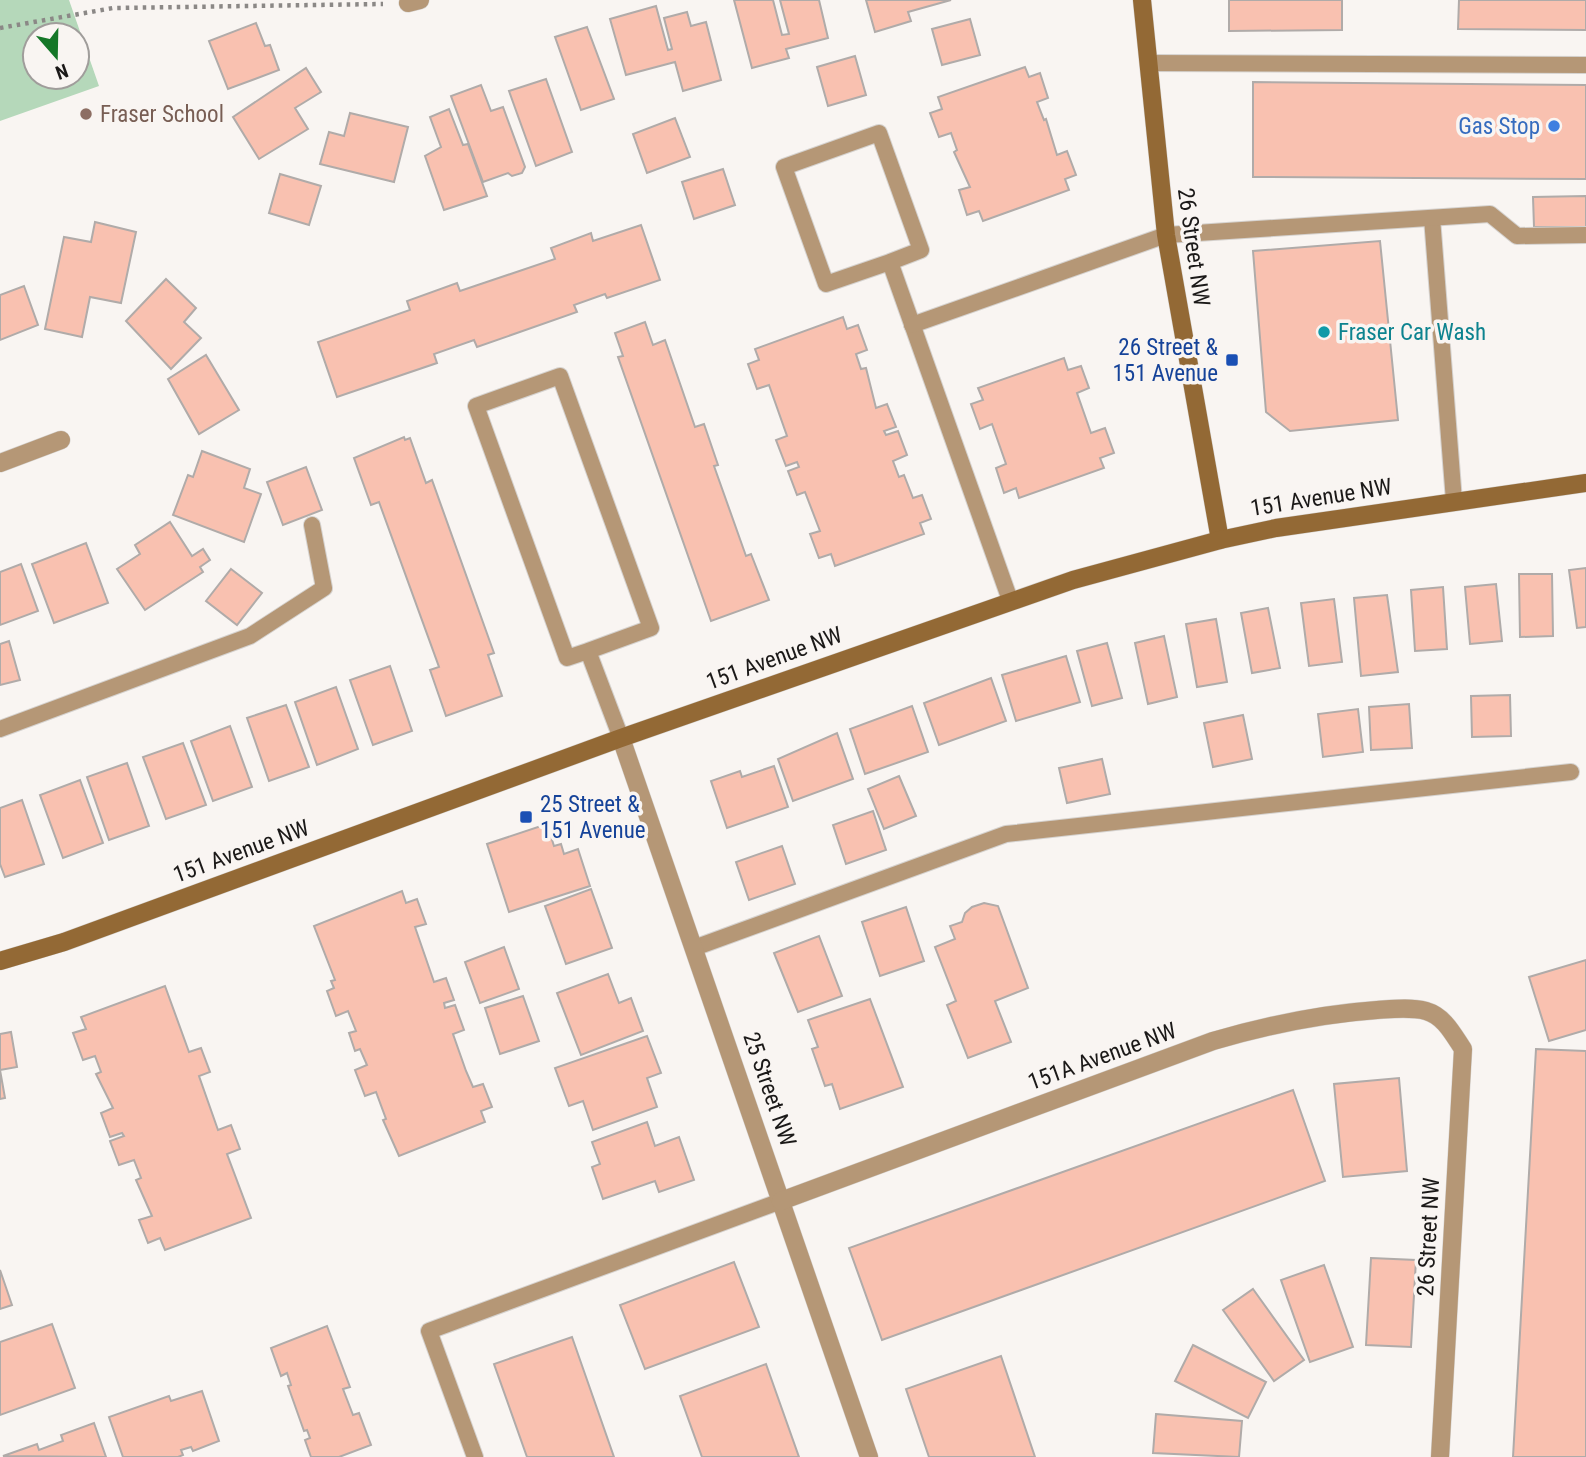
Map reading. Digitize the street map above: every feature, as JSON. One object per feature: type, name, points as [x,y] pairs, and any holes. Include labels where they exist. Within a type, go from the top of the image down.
[{"type":"street","name":"26 Street NW","points":[[1142,0],[1166,235],[1220,540]]},
{"type":"street","points":[[0,463],[61,440]]},
{"type":"street","name":"151 Avenue NW","points":[[0,961],[64,942],[621,738],[1010,600],[1220,540],[1454,501],[1586,483]]},
{"type":"street","name":"25 Street NW","points":[[621,738],[869,1457]]},
{"type":"street","name":"151A Avenue NW","points":[[781,1201],[1213,1041],[1270,1024],[1330,1013],[1404,1009],[1427,1011],[1447,1025]]},
{"type":"street","name":"26 Street NW","points":[[1440,1457],[1463,1049],[1447,1025]]},
{"type":"lane","points":[[1148,63],[1586,65]]},
{"type":"lane","points":[[879,133],[921,250],[890,262],[826,284],[784,167],[879,133]]},
{"type":"lane","points":[[912,325],[1166,235],[1490,214],[1517,236],[1586,235]]},
{"type":"lane","points":[[1432,218],[1454,501]]},
{"type":"lane","points":[[890,262],[1010,600]]},
{"type":"lane","points":[[560,376],[651,628],[588,651],[568,658],[476,406],[560,376]]},
{"type":"lane","points":[[0,729],[250,636],[324,588],[312,525]]},
{"type":"lane","points":[[588,651],[621,738]]},
{"type":"lane","points":[[694,948],[1006,834],[1571,772]]},
{"type":"lane","points":[[475,1457],[429,1331],[781,1201]]},
{"type":"path","points":[[0,28],[113,8],[414,2]]},
{"type":"green space","points":[[0,0],[69,0],[76,21],[21,21],[21,91],[85,91],[0,121]]},
{"type":"green space","points":[[91,63],[99,86],[91,89]]},
{"type":"building","points":[[734,0],[773,0],[782,35],[789,34],[780,0],[819,0],[828,38],[786,49],[789,58],[752,68]]},
{"type":"building","points":[[866,0],[951,0],[908,12],[911,21],[875,32]]},
{"type":"building","points":[[1229,0],[1342,0],[1342,30],[1229,31]]},
{"type":"building","points":[[1459,0],[1586,0],[1586,30],[1458,29]]},
{"type":"building","points":[[656,6],[668,50],[672,49],[664,18],[687,12],[691,26],[706,22],[721,80],[683,91],[675,62],[626,75],[610,19]]},
{"type":"building","points":[[970,19],[980,55],[942,65],[932,29]]},
{"type":"building","points":[[256,23],[265,46],[270,45],[279,70],[228,89],[209,41]]},
{"type":"building","points":[[587,27],[614,99],[581,110],[555,37]]},
{"type":"building","points":[[855,56],[866,95],[828,106],[817,67]]},
{"type":"building","points":[[1025,67],[1029,77],[1040,73],[1048,98],[1037,102],[1044,120],[1046,119],[1057,155],[1067,151],[1076,175],[1065,179],[1069,190],[983,221],[979,211],[967,215],[959,190],[970,187],[954,152],[957,150],[951,133],[939,137],[930,113],[942,109],[938,97]]},
{"type":"building","points":[[306,68],[321,92],[295,108],[308,129],[259,159],[233,117]]},
{"type":"building","points":[[546,79],[572,152],[536,166],[509,91]]},
{"type":"building","points":[[1253,82],[1586,85],[1586,179],[1253,177]]},
{"type":"building","points":[[481,85],[491,111],[503,107],[525,167],[522,173],[512,176],[508,173],[483,182],[451,96]]},
{"type":"building","points":[[449,109],[463,145],[468,144],[487,196],[444,210],[425,156],[441,147],[430,117]]},
{"type":"building","points":[[350,113],[408,127],[394,182],[320,164],[329,132],[344,136]]},
{"type":"building","points":[[675,118],[690,157],[647,173],[633,134]]},
{"type":"building","points":[[723,169],[735,205],[694,219],[682,182]]},
{"type":"building","points":[[280,174],[321,186],[309,225],[269,213]]},
{"type":"building","name":"Gas Stop","points":[[1586,196],[1586,227],[1534,227],[1533,197]]},
{"type":"building","points":[[95,222],[136,232],[121,303],[90,297],[82,337],[45,329],[64,237],[91,242]]},
{"type":"building","points":[[641,225],[660,280],[607,298],[605,294],[574,305],[577,312],[477,347],[474,340],[434,354],[437,363],[337,397],[318,342],[410,310],[407,301],[457,283],[460,291],[555,259],[551,248],[591,233],[593,241]]},
{"type":"building","name":"Fraser Car Wash","points":[[1380,241],[1398,420],[1290,431],[1266,412],[1253,251]]},
{"type":"building","points":[[166,279],[196,308],[184,322],[201,338],[171,369],[126,321]]},
{"type":"building","points":[[24,286],[38,325],[0,340],[0,295]]},
{"type":"building","points":[[843,317],[847,329],[858,325],[867,350],[856,354],[861,369],[866,368],[876,408],[887,404],[896,427],[884,431],[886,435],[898,431],[907,455],[893,461],[899,477],[904,475],[913,498],[922,495],[931,519],[920,523],[924,534],[835,566],[831,554],[819,558],[810,534],[820,531],[805,492],[797,495],[788,471],[799,467],[797,462],[786,466],[776,440],[787,436],[769,385],[757,389],[748,364],[759,360],[755,349]]},
{"type":"building","points":[[645,322],[653,345],[665,340],[695,427],[704,424],[718,465],[714,466],[746,556],[751,554],[769,600],[711,621],[618,357],[623,356],[615,333]]},
{"type":"building","points":[[206,355],[239,410],[199,434],[168,379]]},
{"type":"building","points":[[1064,358],[1068,370],[1081,366],[1089,388],[1077,393],[1091,433],[1105,428],[1114,453],[1100,458],[1104,468],[1019,498],[1016,488],[1004,493],[996,468],[1006,464],[992,424],[980,429],[971,404],[983,400],[978,388]]},
{"type":"building","points":[[404,437],[405,440],[410,438],[426,483],[432,480],[494,653],[488,655],[502,696],[446,716],[430,670],[439,667],[379,502],[371,505],[354,458]]},
{"type":"building","points":[[202,451],[250,469],[244,488],[261,494],[244,542],[173,515],[188,475],[193,477]]},
{"type":"building","points":[[306,467],[322,510],[283,525],[267,482]]},
{"type":"building","points":[[170,522],[192,556],[203,549],[210,560],[200,567],[203,572],[145,610],[117,569],[140,554],[135,545]]},
{"type":"building","points":[[86,543],[108,603],[54,623],[32,564]]},
{"type":"building","points":[[21,564],[38,611],[0,625],[0,572]]},
{"type":"building","points":[[1586,568],[1586,627],[1577,628],[1569,570]]},
{"type":"building","points":[[231,569],[262,593],[237,625],[206,601]]},
{"type":"building","points":[[1519,574],[1552,574],[1553,636],[1520,637]]},
{"type":"building","points":[[1496,584],[1502,641],[1470,644],[1465,587]]},
{"type":"building","points":[[1443,587],[1447,649],[1415,651],[1411,590]]},
{"type":"building","points":[[1387,595],[1398,672],[1361,676],[1354,598]]},
{"type":"building","points":[[1334,599],[1342,662],[1309,666],[1301,603]]},
{"type":"building","points":[[1268,608],[1280,668],[1252,673],[1241,613]]},
{"type":"building","points":[[1216,619],[1227,682],[1197,687],[1186,624]]},
{"type":"building","points":[[1164,636],[1177,697],[1148,704],[1135,643]]},
{"type":"building","points":[[9,641],[20,680],[0,685],[0,644]]},
{"type":"building","points":[[1107,643],[1122,698],[1092,706],[1077,651]]},
{"type":"building","points":[[1066,656],[1080,702],[1016,721],[1002,675]]},
{"type":"building","points":[[390,666],[412,731],[373,745],[350,680]]},
{"type":"building","points":[[991,678],[1006,721],[939,745],[924,703]]},
{"type":"building","points":[[336,687],[358,749],[317,765],[295,702]]},
{"type":"building","points":[[1510,695],[1511,736],[1472,737],[1471,696]]},
{"type":"building","points":[[1409,704],[1412,748],[1371,750],[1369,707]]},
{"type":"building","points":[[286,705],[309,767],[269,781],[247,718]]},
{"type":"building","points":[[912,706],[928,752],[865,774],[850,729]]},
{"type":"building","points":[[1358,709],[1363,752],[1323,757],[1318,714]]},
{"type":"building","points":[[1243,715],[1252,759],[1213,767],[1204,723]]},
{"type":"building","points":[[230,726],[252,787],[213,801],[191,741]]},
{"type":"building","points":[[837,733],[853,779],[793,801],[778,759]]},
{"type":"building","points":[[183,743],[206,805],[166,819],[143,757]]},
{"type":"building","points":[[1102,759],[1110,794],[1067,803],[1059,768]]},
{"type":"building","points":[[127,763],[149,826],[109,840],[87,777]]},
{"type":"building","points":[[774,766],[788,807],[727,828],[711,781],[740,771],[742,777]]},
{"type":"building","points":[[899,776],[916,816],[884,829],[868,789]]},
{"type":"building","points":[[80,780],[103,843],[63,858],[40,795]]},
{"type":"building","points":[[22,800],[44,864],[5,877],[0,864],[0,808]]},
{"type":"building","points":[[873,811],[886,850],[846,864],[833,825]]},
{"type":"building","points":[[547,824],[554,846],[561,844],[564,854],[578,849],[590,886],[509,912],[487,844]]},
{"type":"building","points":[[782,846],[795,884],[749,900],[736,862]]},
{"type":"building","points":[[591,889],[612,948],[566,964],[545,906]]},
{"type":"building","points":[[402,891],[406,903],[417,899],[426,924],[415,927],[434,982],[446,978],[454,1000],[444,1003],[445,1008],[455,1005],[464,1030],[453,1034],[466,1071],[473,1087],[483,1084],[492,1107],[481,1111],[485,1122],[399,1156],[383,1120],[386,1119],[376,1092],[365,1096],[355,1070],[367,1065],[360,1049],[355,1051],[349,1033],[356,1031],[348,1011],[336,1016],[327,991],[334,988],[331,981],[335,980],[314,926]]},
{"type":"building","points":[[984,903],[998,906],[1028,988],[995,1001],[1011,1042],[968,1058],[947,1005],[956,1001],[935,947],[955,939],[950,926],[962,922],[965,913],[972,907]]},
{"type":"building","points":[[906,907],[924,961],[880,976],[862,922]]},
{"type":"building","points":[[819,936],[842,996],[798,1012],[774,953]]},
{"type":"building","points":[[504,947],[519,989],[480,1003],[465,962]]},
{"type":"building","points":[[1586,960],[1586,1030],[1549,1041],[1529,977]]},
{"type":"building","points":[[608,974],[619,1003],[631,998],[643,1031],[581,1055],[557,993]]},
{"type":"building","points":[[165,986],[189,1052],[201,1048],[210,1072],[199,1076],[218,1130],[231,1125],[240,1149],[227,1154],[251,1218],[165,1250],[160,1238],[148,1243],[139,1220],[152,1216],[136,1180],[141,1178],[134,1160],[119,1165],[110,1141],[124,1136],[122,1133],[110,1137],[101,1113],[113,1108],[96,1074],[101,1072],[95,1056],[83,1060],[73,1033],[86,1029],[81,1017]]},
{"type":"building","points":[[523,996],[539,1041],[500,1054],[485,1008]]},
{"type":"building","points":[[870,999],[903,1087],[840,1109],[832,1084],[825,1086],[812,1049],[818,1047],[808,1020]]},
{"type":"building","points":[[11,1032],[17,1067],[0,1070],[0,1034]]},
{"type":"building","points":[[647,1036],[661,1073],[647,1078],[657,1107],[593,1130],[583,1101],[569,1106],[555,1068]]},
{"type":"building","points":[[1536,1049],[1586,1051],[1586,1457],[1513,1457]]},
{"type":"building","points":[[0,1070],[5,1098],[0,1099]]},
{"type":"building","points":[[1399,1078],[1407,1171],[1343,1177],[1334,1084]]},
{"type":"building","points":[[1293,1090],[1325,1181],[882,1340],[849,1248]]},
{"type":"building","points":[[647,1122],[655,1146],[679,1137],[694,1180],[659,1192],[655,1181],[603,1199],[592,1167],[600,1164],[592,1142]]},
{"type":"building","points":[[1371,1258],[1416,1260],[1411,1347],[1366,1345]]},
{"type":"building","points":[[734,1262],[759,1327],[645,1369],[620,1305]]},
{"type":"building","points":[[1324,1265],[1353,1347],[1310,1362],[1281,1280]]},
{"type":"building","points":[[0,1270],[12,1305],[0,1309]]},
{"type":"building","points":[[1253,1289],[1304,1360],[1274,1381],[1223,1310]]},
{"type":"building","points":[[52,1324],[75,1388],[0,1415],[0,1342]]},
{"type":"building","points":[[327,1326],[350,1387],[343,1389],[353,1415],[359,1413],[371,1445],[339,1457],[311,1457],[305,1440],[310,1438],[307,1430],[304,1431],[288,1386],[291,1385],[287,1373],[281,1376],[271,1348]]},
{"type":"building","points":[[572,1337],[614,1457],[527,1457],[494,1364]]},
{"type":"building","points":[[1193,1345],[1266,1382],[1248,1418],[1175,1381]]},
{"type":"building","points":[[1001,1356],[1035,1457],[929,1457],[906,1389]]},
{"type":"building","points":[[766,1364],[799,1457],[702,1457],[680,1396]]},
{"type":"building","points":[[202,1391],[219,1441],[193,1451],[191,1447],[181,1450],[183,1455],[178,1457],[123,1457],[109,1417],[169,1396],[171,1401]]},
{"type":"building","points":[[1156,1414],[1242,1421],[1239,1457],[1153,1453]]},
{"type":"building","points":[[94,1423],[106,1457],[3,1456],[37,1444],[39,1450],[63,1441],[61,1435]]},
{"type":"place","name":"Fraser School","points":[[86,114]]},
{"type":"place","name":"Gas Stop","points":[[1554,126]]},
{"type":"place","name":"Fraser Car Wash","points":[[1324,332]]},
{"type":"place","name":"26 Street & 151 Avenue","points":[[1232,360]]},
{"type":"place","name":"25 Street & 151 Avenue","points":[[526,817]]}]
